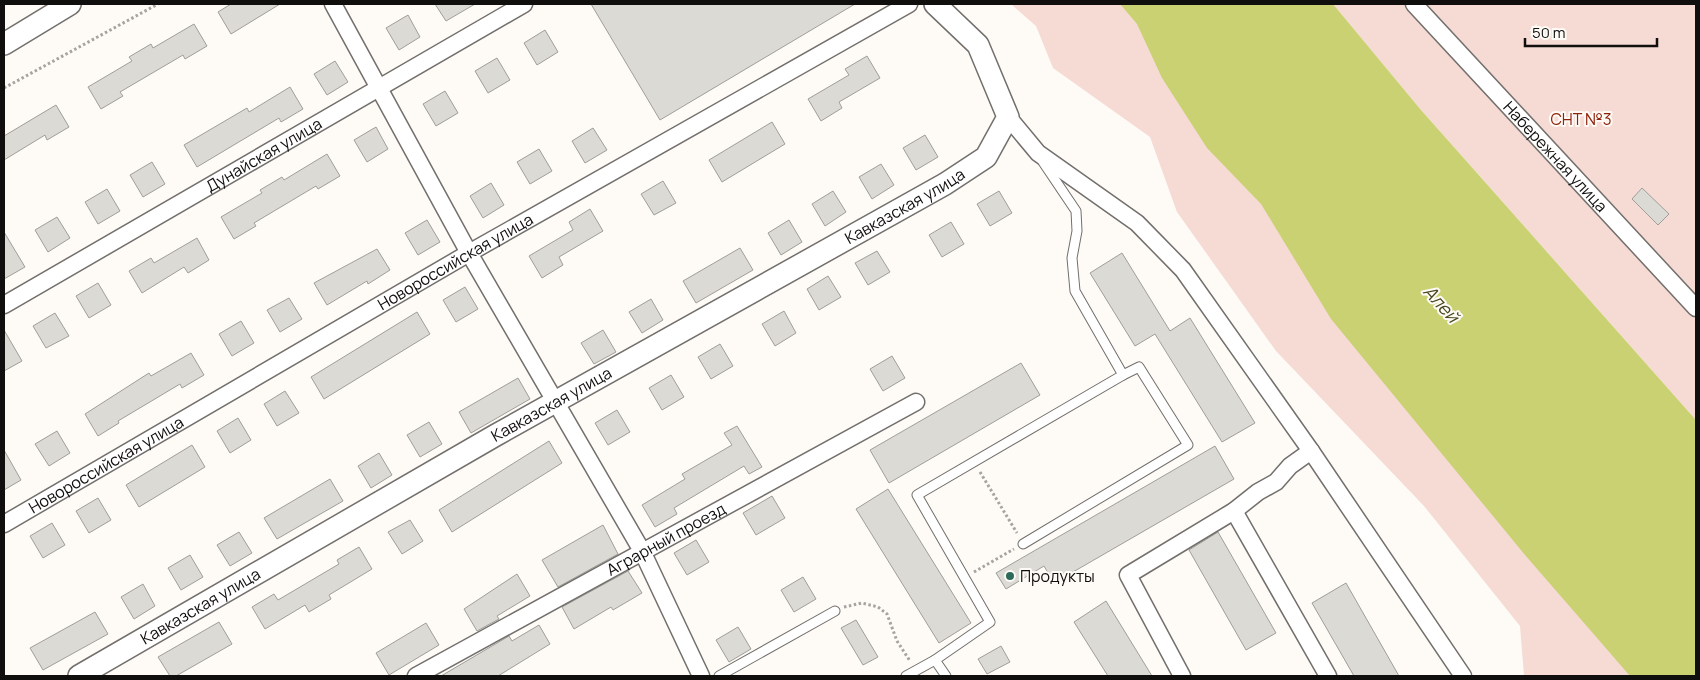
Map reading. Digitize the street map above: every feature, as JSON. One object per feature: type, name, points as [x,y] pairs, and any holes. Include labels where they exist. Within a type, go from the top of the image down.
[{"type":"street","points":[[4,44],[70,4]]},
{"type":"street","points":[[333,4],[469,253],[642,551],[701,676]]},
{"type":"street","name":"Дунайская улица","points":[[4,305],[379,86],[524,4]]},
{"type":"street","name":"Новороссийская улица","points":[[4,524],[469,253],[909,4]]},
{"type":"street","points":[[935,4],[978,45],[1008,117],[1038,153],[1137,224],[1183,270],[1311,451],[1463,676]]},
{"type":"street","name":"Набережная улица","points":[[1414,4],[1696,308]]},
{"type":"street","name":"Кавказская улица","points":[[78,676],[556,402],[945,184],[986,157],[1008,117]]},
{"type":"street","name":"Аграрный проезд","points":[[416,676],[916,402]]},
{"type":"street","points":[[1182,676],[1128,575],[1234,511],[1258,492],[1276,482],[1290,466],[1311,451]]},
{"type":"street","points":[[1234,511],[1328,676]]},
{"type":"lane","points":[[1038,153],[1076,211],[1077,231],[1072,258],[1075,292],[1123,375]]},
{"type":"lane","points":[[906,676],[935,660],[990,622],[917,495],[1139,366],[1188,445],[1023,544]]},
{"type":"lane","points":[[719,676],[835,611]]},
{"type":"lane","points":[[935,660],[946,676]]},
{"type":"path","points":[[4,88],[158,4]]},
{"type":"path","points":[[964,577],[1023,544],[974,462]]},
{"type":"path","points":[[835,611],[849,604],[862,603],[878,607],[887,614],[898,641],[916,670]]},
{"type":"green space","points":[[1011,4],[1132,4],[1635,676],[1524,676],[1520,626],[1424,506],[1276,351],[1177,212],[1150,137],[1053,68],[1036,26]]},
{"type":"green space","name":"СНТ №3","points":[[1333,4],[1696,4],[1696,420],[1421,110]]},
{"type":"water","name":"Алей","points":[[1120,4],[1333,4],[1421,110],[1696,420],[1696,676],[1630,676],[1525,555],[1331,319],[1261,204],[1207,148],[1162,78],[1137,24]]},
{"type":"building","points":[[231,4],[280,4],[231,34],[218,12]]},
{"type":"building","points":[[435,4],[475,4],[446,21]]},
{"type":"building","points":[[591,4],[855,4],[660,120]]},
{"type":"building","points":[[408,15],[420,37],[399,50],[386,28]]},
{"type":"building","points":[[194,24],[207,46],[185,59],[183,55],[120,92],[123,96],[101,109],[88,87],[132,61],[129,57],[151,44],[153,48]]},
{"type":"building","points":[[545,30],[558,52],[537,65],[524,43]]},
{"type":"building","points":[[867,56],[880,78],[839,102],[842,108],[821,121],[808,99],[849,75],[845,69]]},
{"type":"building","points":[[497,58],[510,80],[488,93],[475,71]]},
{"type":"building","points":[[335,61],[348,82],[327,95],[314,74]]},
{"type":"building","points":[[290,87],[303,109],[281,122],[279,118],[197,167],[184,145],[247,108],[249,112]]},
{"type":"building","points":[[445,91],[458,113],[436,126],[423,104]]},
{"type":"building","points":[[56,105],[69,127],[47,140],[45,135],[4,160],[4,136]]},
{"type":"building","points":[[772,122],[785,144],[722,182],[709,160]]},
{"type":"building","points":[[376,127],[388,149],[367,162],[354,140]]},
{"type":"building","points":[[593,128],[607,150],[585,163],[572,141]]},
{"type":"building","points":[[925,135],[938,157],[916,170],[903,148]]},
{"type":"building","points":[[539,149],[552,171],[530,184],[517,162]]},
{"type":"building","points":[[327,154],[340,176],[318,189],[316,186],[254,223],[256,226],[234,239],[221,217],[262,193],[260,190],[282,177],[284,180]]},
{"type":"building","points":[[152,162],[165,184],[143,197],[130,175]]},
{"type":"building","points":[[881,164],[894,185],[872,199],[859,177]]},
{"type":"building","points":[[663,181],[676,203],[654,215],[641,194]]},
{"type":"building","points":[[491,183],[504,205],[483,218],[470,196]]},
{"type":"building","points":[[1642,188],[1669,214],[1658,225],[1632,199]]},
{"type":"building","points":[[107,189],[120,211],[98,224],[85,202]]},
{"type":"building","points":[[833,191],[846,212],[825,226],[812,204]]},
{"type":"building","points":[[999,191],[1012,213],[990,226],[977,204]]},
{"type":"building","points":[[590,209],[603,231],[559,257],[563,265],[542,278],[529,256],[573,230],[569,222]]},
{"type":"building","points":[[57,217],[70,238],[48,252],[35,230]]},
{"type":"building","points":[[427,220],[440,242],[418,255],[405,233]]},
{"type":"building","points":[[789,220],[802,242],[781,255],[768,233]]},
{"type":"building","points":[[951,222],[964,244],[942,257],[929,235]]},
{"type":"building","points":[[4,232],[25,267],[4,279]]},
{"type":"building","points":[[197,238],[209,260],[188,273],[184,267],[142,293],[129,271],[151,258],[154,263]]},
{"type":"building","points":[[740,248],[753,270],[696,303],[683,281]]},
{"type":"building","points":[[377,249],[390,270],[368,284],[367,281],[327,305],[314,283]]},
{"type":"building","points":[[877,251],[890,272],[868,285],[855,263]]},
{"type":"building","points":[[1122,253],[1170,331],[1190,318],[1255,423],[1222,442],[1155,334],[1135,346],[1090,273]]},
{"type":"building","points":[[828,276],[841,297],[819,310],[807,289]]},
{"type":"building","points":[[98,283],[111,305],[89,318],[76,296]]},
{"type":"building","points":[[465,287],[478,309],[456,322],[443,300]]},
{"type":"building","points":[[289,298],[302,319],[280,332],[267,310]]},
{"type":"building","points":[[651,299],[663,320],[642,333],[629,312]]},
{"type":"building","points":[[784,311],[796,333],[775,346],[762,324]]},
{"type":"building","points":[[417,312],[430,334],[324,399],[311,377]]},
{"type":"building","points":[[55,313],[69,336],[46,348],[33,326]]},
{"type":"building","points":[[241,321],[254,343],[232,356],[219,334]]},
{"type":"building","points":[[4,330],[22,361],[4,371]]},
{"type":"building","points":[[603,330],[616,352],[594,364],[581,343]]},
{"type":"building","points":[[720,344],[733,366],[711,379],[698,357]]},
{"type":"building","points":[[191,353],[204,375],[182,388],[180,384],[118,421],[119,423],[98,436],[85,414],[149,373],[151,376]]},
{"type":"building","points":[[892,356],[905,378],[883,391],[870,369]]},
{"type":"building","points":[[1021,363],[1040,395],[889,483],[870,450]]},
{"type":"building","points":[[671,375],[684,397],[662,410],[649,388]]},
{"type":"building","points":[[518,378],[530,399],[471,433],[459,412]]},
{"type":"building","points":[[285,391],[299,413],[277,426],[264,404]]},
{"type":"building","points":[[617,410],[630,432],[608,445],[595,423]]},
{"type":"building","points":[[238,418],[251,440],[230,453],[217,431]]},
{"type":"building","points":[[429,422],[442,444],[420,457],[407,435]]},
{"type":"building","points":[[737,426],[762,467],[749,474],[744,466],[674,508],[677,514],[655,527],[642,505],[685,479],[682,474],[732,445],[724,433]]},
{"type":"building","points":[[57,431],[70,453],[49,466],[35,444]]},
{"type":"building","points":[[549,441],[562,463],[452,532],[439,510]]},
{"type":"building","points":[[192,445],[205,467],[139,507],[126,485]]},
{"type":"building","points":[[1215,446],[1234,479],[1054,583],[1044,566],[1006,589],[996,573]]},
{"type":"building","points":[[4,450],[21,480],[4,490]]},
{"type":"building","points":[[379,453],[392,475],[371,488],[358,466]]},
{"type":"building","points":[[330,479],[343,501],[277,539],[264,518]]},
{"type":"building","points":[[888,489],[971,623],[939,643],[856,509]]},
{"type":"building","points":[[772,496],[785,518],[756,535],[743,513]]},
{"type":"building","points":[[98,498],[111,520],[89,533],[76,511]]},
{"type":"building","points":[[410,520],[423,541],[402,554],[388,532]]},
{"type":"building","points":[[52,523],[65,545],[43,558],[30,536]]},
{"type":"building","points":[[603,525],[618,554],[558,587],[542,560]]},
{"type":"building","points":[[239,532],[252,553],[230,566],[217,545]]},
{"type":"building","points":[[1218,532],[1276,633],[1246,650],[1189,550]]},
{"type":"building","points":[[696,540],[709,562],[687,575],[674,553]]},
{"type":"building","points":[[359,547],[372,569],[329,595],[331,599],[309,612],[305,605],[265,629],[252,607],[274,594],[278,600],[339,564],[337,560]]},
{"type":"building","points":[[190,555],[203,577],[181,590],[168,568]]},
{"type":"building","points":[[628,571],[642,593],[613,610],[611,607],[574,629],[562,607]]},
{"type":"building","points":[[517,574],[530,596],[497,616],[499,619],[477,631],[464,609]]},
{"type":"building","points":[[803,577],[816,599],[794,612],[781,590]]},
{"type":"building","points":[[1346,583],[1399,676],[1354,676],[1312,603]]},
{"type":"building","points":[[143,584],[155,606],[134,619],[121,597]]},
{"type":"building","points":[[1106,601],[1152,676],[1108,676],[1074,622]]},
{"type":"building","points":[[95,612],[108,634],[43,670],[30,648]]},
{"type":"building","points":[[856,620],[878,657],[863,665],[841,628]]},
{"type":"building","points":[[219,622],[232,644],[176,676],[170,676],[158,657]]},
{"type":"building","points":[[426,623],[439,645],[389,675],[376,653]]},
{"type":"building","points":[[539,625],[550,644],[498,676],[441,676],[509,636],[512,641]]},
{"type":"building","points":[[738,627],[751,649],[729,662],[716,640]]},
{"type":"building","points":[[1001,646],[1010,662],[987,674],[978,659]]},
{"type":"place","name":"Продукты","points":[[1010,576]]}]
